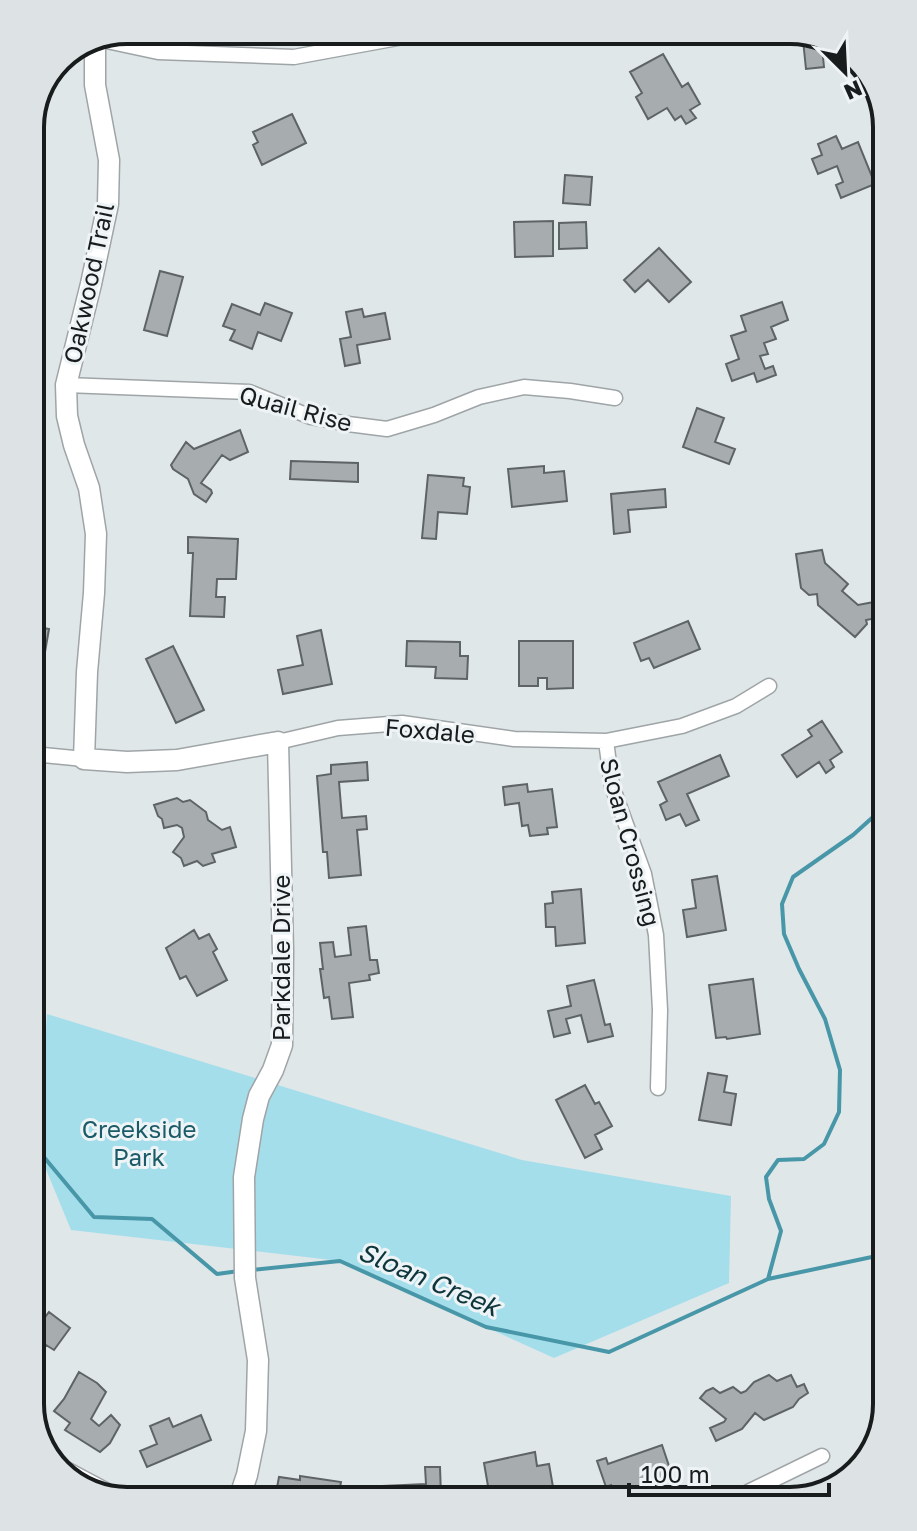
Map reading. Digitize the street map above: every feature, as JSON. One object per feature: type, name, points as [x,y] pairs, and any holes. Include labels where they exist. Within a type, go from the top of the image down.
[{"type":"street","points":[[123,44],[158,52],[294,57],[361,44]]},
{"type":"street","name":"Oakwood Trail","points":[[84,759],[96,534],[89,488],[67,416],[66,385],[108,204],[109,160],[95,85],[95,50]]},
{"type":"street","name":"Quail Rise","points":[[66,385],[249,392],[311,417],[387,429],[479,397],[524,387],[615,398]]},
{"type":"street","name":"Foxdale","points":[[44,755],[127,762],[177,760],[338,728],[402,723],[514,739],[606,741],[682,726],[736,706],[769,686]]},
{"type":"street","name":"Sloan Crossing","points":[[606,741],[612,786],[644,874],[656,935],[660,1010],[658,1088]]},
{"type":"street","name":"Parkdale Drive","points":[[243,1487],[256,1431],[258,1360],[245,1278],[244,1177],[259,1096],[282,1045],[278,742]]},
{"type":"street","points":[[758,1487],[822,1456]]},
{"type":"green space","name":"Creekside Park","points":[[47,1014],[522,1160],[731,1196],[729,1283],[554,1358],[340,1261],[71,1230],[44,1165]]},
{"type":"building","points":[[804,46],[822,51],[824,67],[806,69]]},
{"type":"building","points":[[663,54],[682,87],[688,83],[700,104],[690,110],[696,118],[686,124],[681,116],[675,120],[667,108],[648,119],[636,97],[642,93],[630,72]]},
{"type":"building","points":[[292,114],[306,143],[262,165],[253,145],[258,142],[253,132]]},
{"type":"building","points":[[836,136],[842,149],[858,142],[873,185],[841,198],[836,185],[843,182],[837,166],[818,174],[812,159],[822,155],[818,144]]},
{"type":"building","points":[[565,175],[592,177],[590,205],[563,203]]},
{"type":"building","points":[[553,221],[553,256],[515,257],[514,222]]},
{"type":"building","points":[[586,222],[587,248],[559,249],[559,223]]},
{"type":"building","points":[[659,248],[691,282],[669,302],[648,280],[635,292],[624,280]]},
{"type":"building","points":[[160,271],[183,277],[167,336],[144,330]]},
{"type":"building","points":[[782,302],[788,320],[771,327],[776,339],[764,343],[768,354],[760,356],[765,369],[773,366],[776,375],[757,382],[754,373],[732,381],[726,364],[739,359],[731,336],[746,331],[741,316]]},
{"type":"building","points":[[265,303],[292,313],[281,341],[258,332],[252,349],[230,340],[235,330],[223,326],[232,304],[260,315]]},
{"type":"building","points":[[362,309],[364,317],[385,313],[390,339],[357,345],[360,363],[345,366],[340,339],[351,337],[346,312]]},
{"type":"building","points":[[697,408],[724,418],[715,442],[735,449],[729,464],[683,447]]},
{"type":"building","points":[[240,430],[248,452],[230,460],[222,455],[201,483],[212,493],[206,502],[194,494],[188,479],[171,465],[186,442],[194,449]]},
{"type":"building","points":[[291,461],[358,463],[358,482],[290,479]]},
{"type":"building","points":[[544,466],[544,473],[564,471],[567,501],[512,507],[508,469]]},
{"type":"building","points":[[428,475],[464,478],[463,486],[470,487],[467,514],[438,512],[436,539],[422,538]]},
{"type":"building","points":[[665,489],[666,507],[628,510],[630,532],[614,534],[611,494]]},
{"type":"building","points":[[188,537],[238,539],[236,579],[217,579],[216,597],[225,597],[224,617],[190,616],[193,553],[188,553]]},
{"type":"building","points":[[822,550],[825,563],[848,584],[842,591],[858,605],[873,602],[873,619],[866,620],[867,624],[855,637],[818,605],[817,594],[809,595],[801,588],[796,554]]},
{"type":"building","points":[[688,621],[700,649],[654,668],[649,658],[641,661],[634,643]]},
{"type":"building","points":[[44,628],[49,629],[44,658]]},
{"type":"building","points":[[321,630],[332,684],[283,694],[278,670],[303,665],[297,636]]},
{"type":"building","points":[[407,641],[460,642],[460,656],[468,656],[467,679],[435,678],[436,667],[406,666]]},
{"type":"building","points":[[519,641],[573,641],[573,688],[547,689],[547,678],[538,678],[538,686],[519,686]]},
{"type":"building","points":[[173,646],[204,710],[176,723],[146,659]]},
{"type":"building","points":[[822,721],[842,752],[830,760],[834,767],[826,773],[819,762],[797,777],[782,755],[812,736],[808,730]]},
{"type":"building","points":[[720,755],[729,776],[687,794],[699,820],[686,826],[680,814],[666,820],[660,805],[667,801],[658,782]]},
{"type":"building","points":[[367,762],[368,780],[339,782],[342,818],[366,816],[367,829],[357,830],[361,875],[329,878],[327,852],[323,852],[317,776],[331,774],[331,765]]},
{"type":"building","points":[[527,784],[528,792],[552,789],[557,827],[547,828],[548,834],[530,836],[528,825],[522,826],[519,803],[505,805],[503,787]]},
{"type":"building","points":[[177,798],[183,802],[190,800],[222,830],[230,827],[236,847],[212,854],[215,862],[203,866],[197,861],[184,866],[181,858],[173,852],[184,837],[182,828],[177,825],[164,828],[154,805]]},
{"type":"building","points":[[717,876],[726,930],[687,937],[683,910],[696,908],[692,880]]},
{"type":"building","points":[[581,889],[585,943],[556,946],[555,927],[546,927],[545,904],[553,903],[552,892]]},
{"type":"building","points":[[366,926],[370,960],[377,960],[379,973],[369,975],[370,980],[349,983],[353,1017],[332,1019],[329,997],[324,998],[320,943],[333,942],[335,957],[351,955],[348,928]]},
{"type":"building","points":[[194,930],[199,939],[209,934],[217,949],[213,952],[227,980],[197,996],[186,976],[180,979],[166,948]]},
{"type":"building","points":[[753,979],[760,1034],[716,1038],[709,985]]},
{"type":"building","points":[[594,980],[605,1025],[610,1024],[613,1036],[588,1042],[581,1015],[566,1019],[570,1033],[554,1037],[548,1011],[571,1006],[567,986]]},
{"type":"building","points":[[708,1073],[727,1076],[724,1092],[736,1094],[731,1125],[699,1120]]},
{"type":"building","points":[[585,1085],[612,1126],[595,1135],[602,1149],[585,1158],[556,1100]]},
{"type":"building","points":[[49,1312],[70,1328],[54,1350],[46,1345],[44,1348],[44,1318]]},
{"type":"building","points":[[79,1372],[106,1392],[91,1419],[99,1426],[111,1415],[120,1425],[110,1443],[100,1452],[65,1430],[70,1423],[54,1411]]},
{"type":"building","points":[[769,1375],[777,1381],[791,1375],[797,1387],[804,1384],[808,1393],[793,1407],[764,1420],[755,1413],[742,1429],[716,1441],[710,1428],[726,1419],[700,1398],[713,1388],[720,1393],[733,1387],[741,1393]]},
{"type":"building","points":[[201,1415],[211,1440],[147,1467],[140,1451],[157,1444],[150,1426],[169,1418],[173,1427]]},
{"type":"building","points":[[662,1445],[672,1475],[638,1487],[606,1487],[597,1461],[606,1458],[608,1464]]},
{"type":"building","points":[[535,1452],[537,1466],[549,1464],[553,1487],[488,1487],[484,1463]]},
{"type":"building","points":[[425,1467],[440,1467],[441,1487],[383,1486],[426,1484]]},
{"type":"building","points":[[300,1476],[341,1482],[340,1487],[277,1487],[279,1477],[300,1480]]},
{"type":"waterway","points":[[768,1279],[781,1231],[769,1199],[766,1177],[778,1160],[804,1159],[824,1144],[839,1112],[840,1070],[825,1019],[784,934],[782,904],[793,877],[873,817]]},
{"type":"waterway","name":"Sloan Creek","points":[[44,1157],[94,1217],[152,1219],[217,1274],[239,1271]]},
{"type":"waterway","name":"Sloan Creek","points":[[252,1270],[340,1261],[486,1327],[609,1352],[768,1279],[873,1257]]}]
